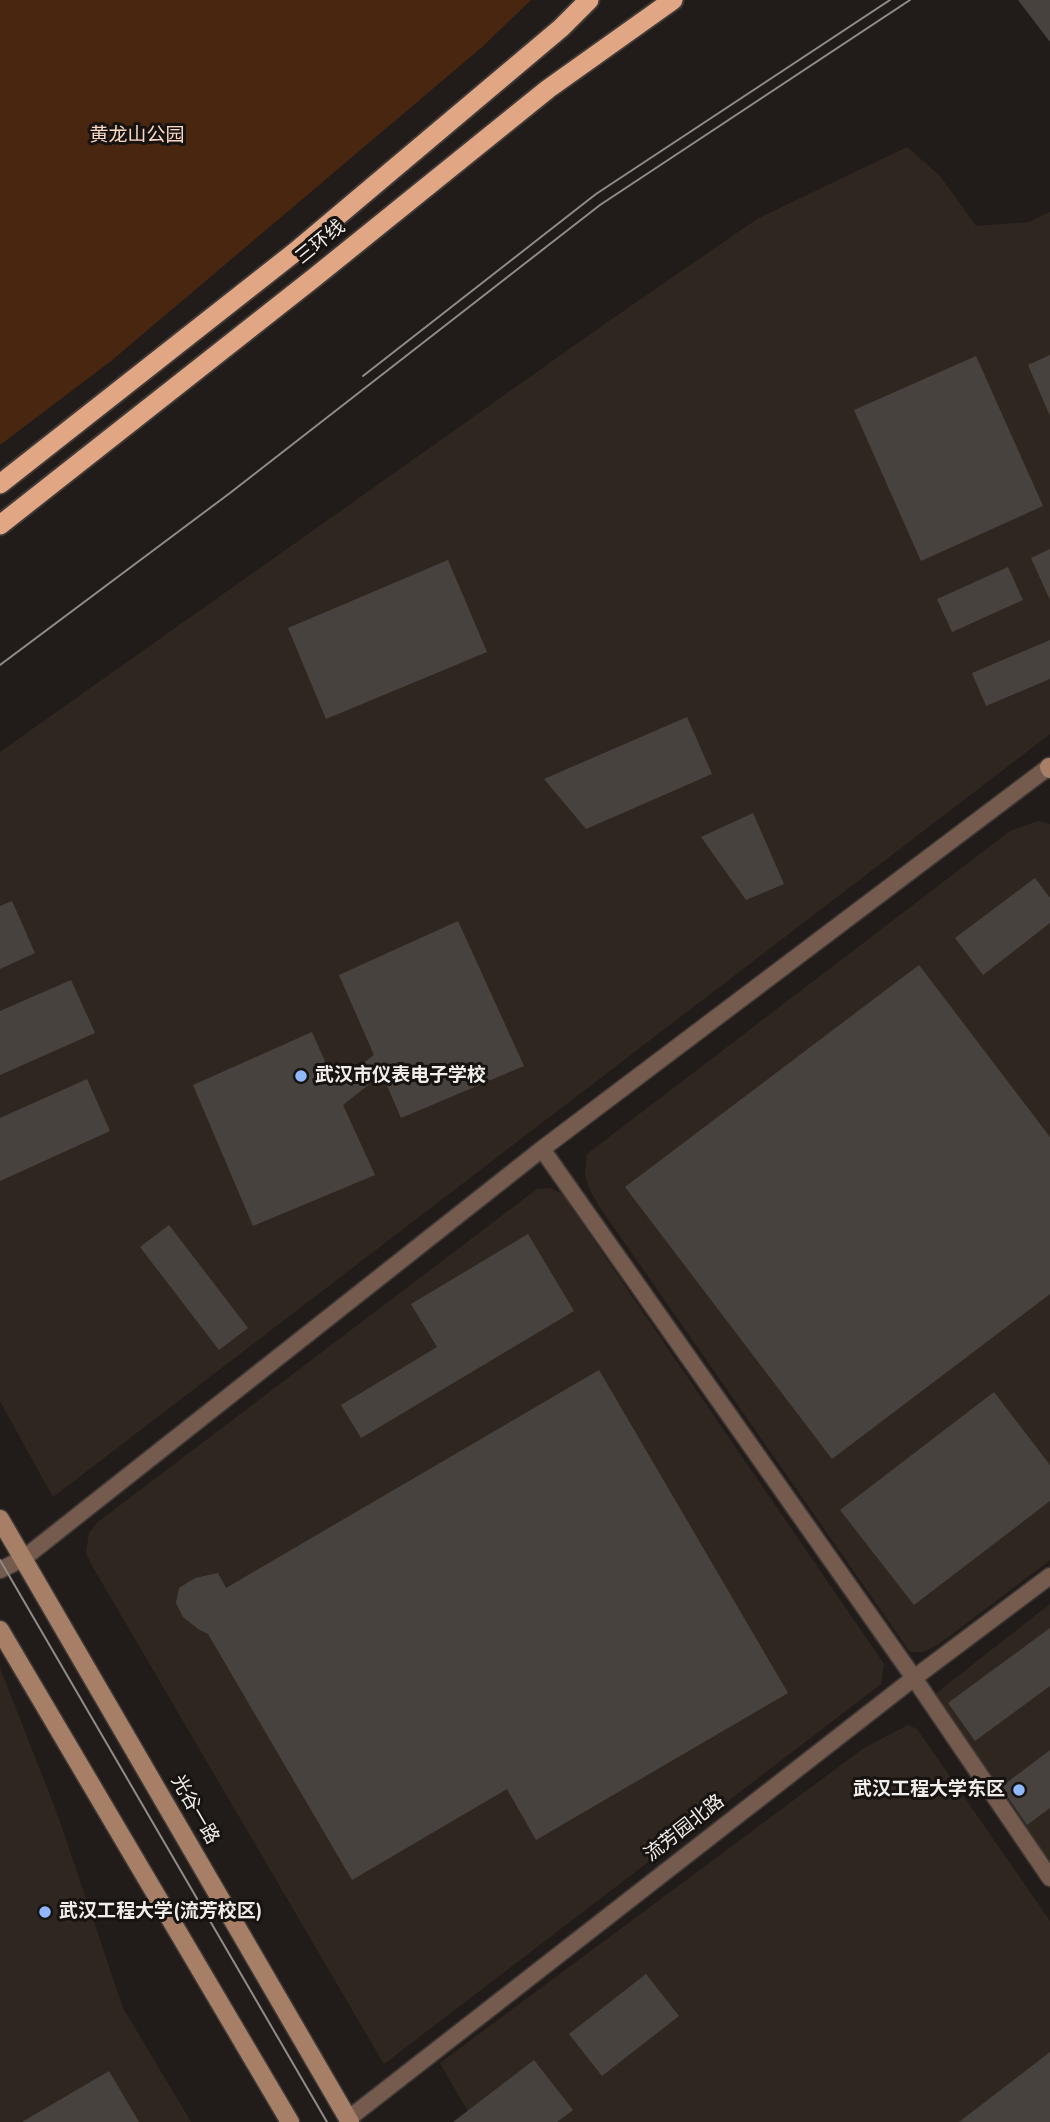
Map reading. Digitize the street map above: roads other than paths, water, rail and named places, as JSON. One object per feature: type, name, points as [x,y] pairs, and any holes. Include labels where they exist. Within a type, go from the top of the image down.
[{"type":"highway","name":"三环线","points":[[0,484],[295,251],[592,0]]},
{"type":"highway","points":[[548,89],[653,0]]},
{"type":"highway","name":"三环线","points":[[0,525],[548,89],[673,0]]},
{"type":"main road","name":"光谷一路","points":[[0,1520],[349,2121]]},
{"type":"main road","points":[[0,1630],[290,2122]]},
{"type":"street","points":[[0,1570],[24,1558],[542,1149],[1050,767]]},
{"type":"street","points":[[542,1149],[914,1678],[1050,1878]]},
{"type":"street","name":"流芳园北路","points":[[349,2121],[914,1678],[1050,1576]]},
{"type":"tram line","points":[[363,376],[596,194],[890,0]]},
{"type":"tram line","points":[[0,665],[230,493],[600,205],[910,0]]},
{"type":"tram line","points":[[0,1560],[327,2122]]},
{"type":"place","name":"武汉市仪表电子学校","points":[[301,1076]]},
{"type":"place","name":"武汉工程大学东区","points":[[1019,1790]]},
{"type":"place","name":"武汉工程大学(流芳校区)","points":[[45,1912]]},
{"type":"park label","name":"黄龙山公园","points":[[137,136]]}]
